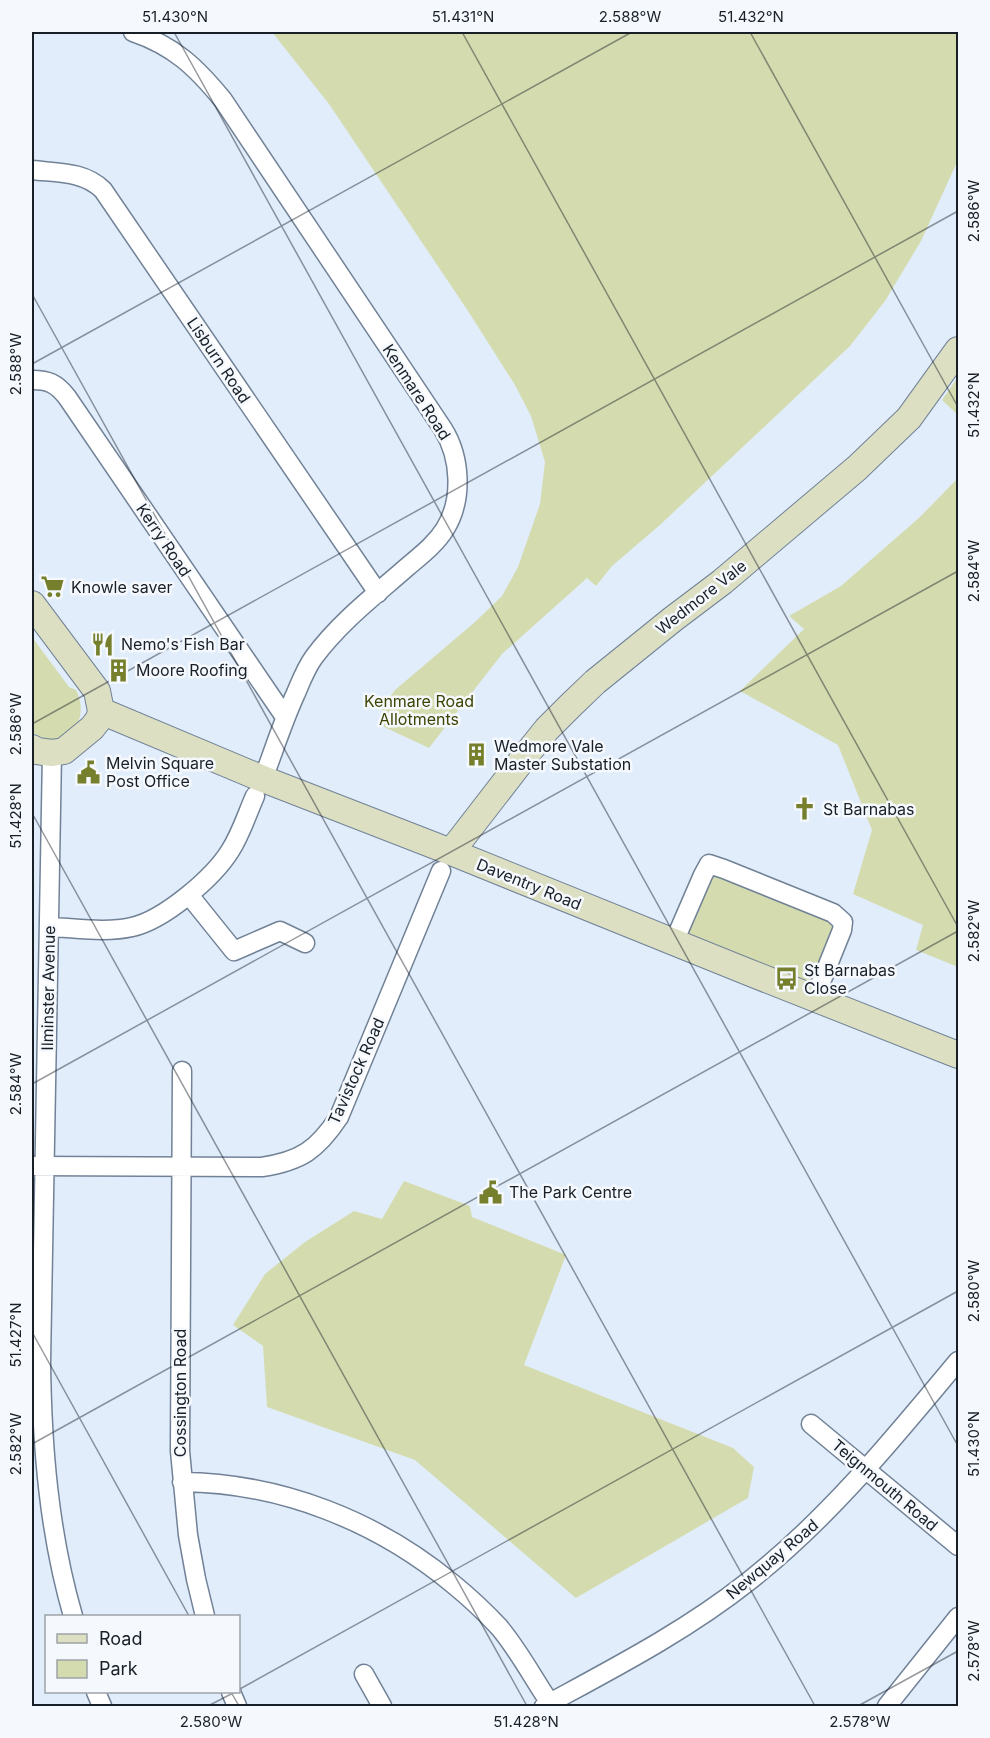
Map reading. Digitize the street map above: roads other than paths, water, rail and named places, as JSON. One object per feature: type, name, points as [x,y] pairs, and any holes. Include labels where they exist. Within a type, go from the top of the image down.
[{"type":"street","name":"Kenmare Road","points":[[49,927],[114,929],[148,922],[189,895],[215,870],[230,851],[259,788],[285,717],[307,668],[351,616],[440,537],[455,503],[458,475],[456,459],[449,440],[223,100],[186,59],[160,42],[133,32]]},
{"type":"street","name":"Lisburn Road","points":[[32,170],[83,177],[94,182],[103,190],[378,593]]},
{"type":"street","name":"Wedmore Vale","points":[[446,861],[526,754],[570,706],[595,682],[672,619],[722,582],[858,468],[909,418],[958,350]]},
{"type":"street","name":"Kerry Road","points":[[32,380],[52,382],[67,397],[285,717]]},
{"type":"street","points":[[32,604],[95,688],[101,711],[95,725],[71,747],[61,752],[42,750]]},
{"type":"street","name":"Daventry Road","points":[[101,711],[259,788],[446,861],[674,942],[958,1054]]},
{"type":"street","name":"Ilminster Avenue","points":[[42,750],[49,927],[38,1166],[42,1426],[52,1518],[72,1615]]},
{"type":"street","name":"Tavistock Road","points":[[38,1166],[262,1167],[297,1158],[313,1148],[327,1136],[339,1117],[446,861]]},
{"type":"street","points":[[674,942],[709,864],[724,869],[832,913],[843,922],[842,930],[815,997]]},
{"type":"street","points":[[189,895],[234,951],[280,932],[304,943]]},
{"type":"street","name":"Cossington Road","points":[[182,1071],[180,1451],[188,1535],[205,1615]]},
{"type":"street","name":"Newquay Road","points":[[549,1705],[684,1628],[748,1582],[810,1528],[866,1470],[958,1361]]},
{"type":"street","name":"Teignmouth Road","points":[[811,1424],[958,1546]]},
{"type":"street","points":[[182,1482],[232,1485],[282,1495],[328,1510],[401,1545],[467,1596],[497,1625],[525,1662],[549,1705]]},
{"type":"street","points":[[887,1707],[958,1617]]},
{"type":"street","points":[[364,1674],[382,1707]]},
{"type":"street","points":[[96,1693],[102,1707]]},
{"type":"street","points":[[231,1693],[237,1707]]},
{"type":"place","name":"Knowle saver","points":[[53,587]]},
{"type":"place","name":"Nemo's Fish Bar","points":[[103,644]]},
{"type":"place","name":"Moore Roofing","points":[[118,670]]},
{"type":"place","name":"Wedmore Vale Master Substation","points":[[476,755]]},
{"type":"place","name":"Melvin Square Post Office","points":[[88,772]]},
{"type":"place","name":"St Barnabas","points":[[805,809]]},
{"type":"place","name":"St Barnabas Close","points":[[786,979]]},
{"type":"place","name":"The Park Centre","points":[[491,1192]]},
{"type":"park label","name":"Kenmare Road Allotments","points":[[419,710]]}]
